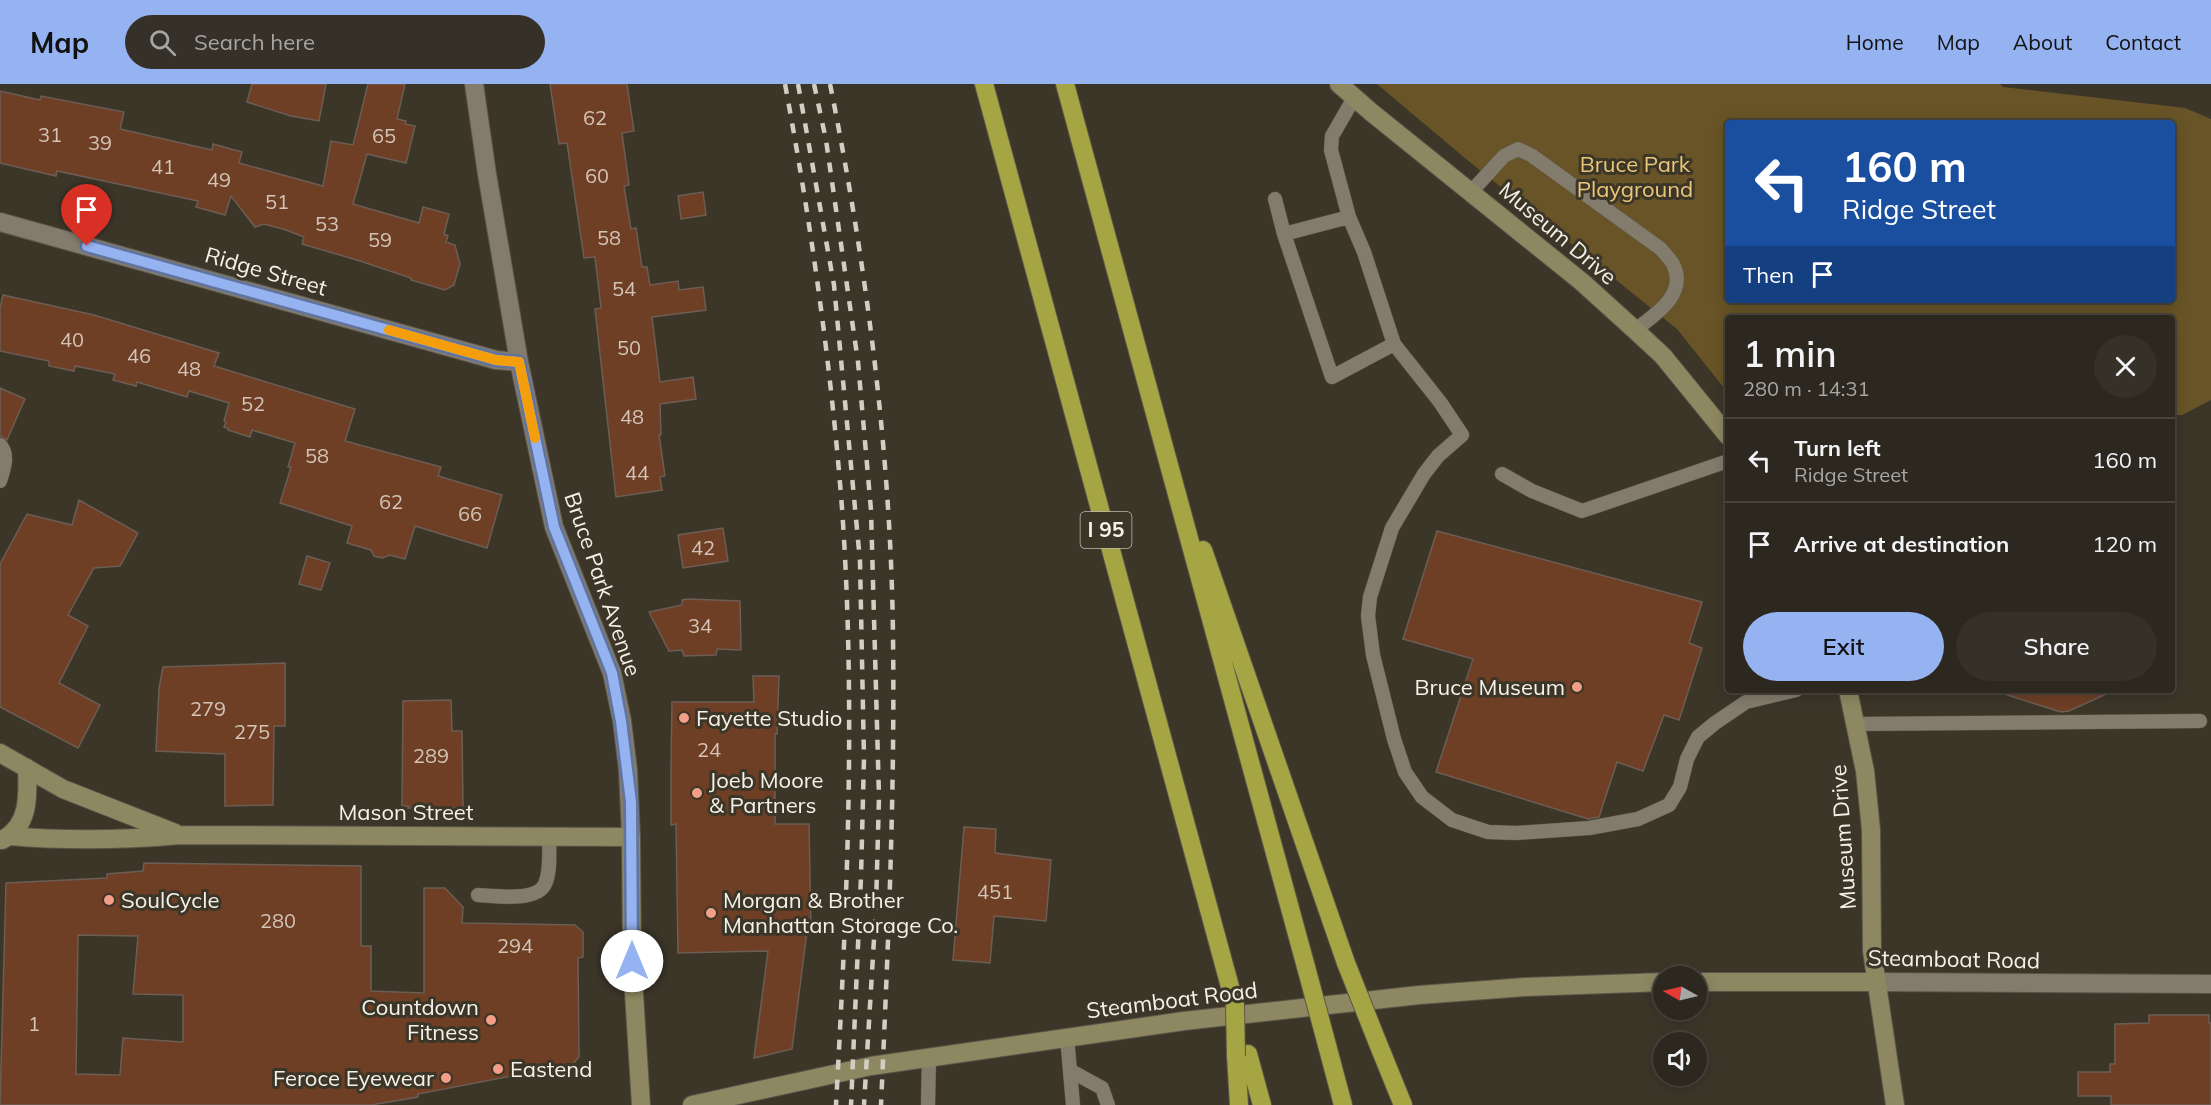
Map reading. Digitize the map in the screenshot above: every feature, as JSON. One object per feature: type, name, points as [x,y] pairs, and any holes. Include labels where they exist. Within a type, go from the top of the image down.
[{"type":"highway","name":"I 95","points":[[984,84],[1235,1005],[1242,1055]]},
{"type":"highway","points":[[1065,84],[1343,1105]]},
{"type":"highway","points":[[1149,393],[1346,963],[1403,1105]]},
{"type":"highway","points":[[1239,1105],[1242,1055]]},
{"type":"highway","points":[[1242,1055],[1262,1105]]},
{"type":"main road","name":"Museum Drive","points":[[1339,84],[1582,282],[1663,356],[1725,432]]},
{"type":"main road","name":"Museum Drive","points":[[1849,693],[1865,771],[1871,830],[1872,951],[1894,1105]]},
{"type":"main road","name":"Mason Street","points":[[0,753],[63,789],[180,835]]},
{"type":"main road","name":"Mason Street","points":[[5,839],[21,822],[28,798],[27,768]]},
{"type":"main road","name":"Mason Street","points":[[5,839],[137,839],[180,835],[631,837]]},
{"type":"main road","name":"Bruce Park Avenue","points":[[631,837],[632,961],[641,1105]]},
{"type":"main road","name":"Steamboat Road","points":[[692,1105],[871,1066],[1184,1022],[1419,995],[1525,987],[1653,982]]},
{"type":"main road","name":"Steamboat Road","points":[[1707,982],[1877,982]]},
{"type":"street","name":"Bruce Park Avenue","points":[[474,84],[519,362],[554,527],[612,673],[628,770],[631,837]]},
{"type":"street","name":"Ridge Street","points":[[0,222],[496,360],[519,362]]},
{"type":"street","name":"Steamboat Road","points":[[1877,982],[2211,984]]},
{"type":"lane","points":[[1354,98],[1332,136],[1331,150],[1349,217],[1364,252],[1395,344],[1440,402],[1462,435],[1438,456],[1424,474],[1392,528],[1370,597],[1368,616],[1376,665],[1394,739],[1406,772],[1422,797],[1452,820],[1488,832],[1516,833],[1589,828],[1638,819],[1669,805],[1680,787],[1687,759],[1698,737],[1746,702],[1784,693]]},
{"type":"lane","points":[[1471,192],[1504,156],[1518,149],[1531,155],[1661,249],[1674,266],[1677,287],[1665,307],[1635,330]]},
{"type":"lane","points":[[1275,199],[1284,234],[1332,376],[1395,344]]},
{"type":"lane","points":[[1284,234],[1349,217]]},
{"type":"lane","points":[[0,445],[6,456],[0,481]]},
{"type":"lane","points":[[1502,474],[1532,491],[1582,511],[1725,462]]},
{"type":"lane","points":[[1856,724],[2200,722]]},
{"type":"lane","points":[[478,895],[530,896],[541,891],[546,882],[549,836]]},
{"type":"lane","points":[[1067,1037],[1073,1105]]},
{"type":"lane","points":[[928,1105],[929,1058]]},
{"type":"lane","points":[[1071,1071],[1102,1088],[1108,1105]]},
{"type":"green space","name":"Bruce Park Playground","points":[[1377,84],[2000,84],[2003,87],[2185,108],[2211,119],[2211,400],[2182,415],[2175,415],[2175,315],[1725,315],[1725,389],[1677,329]]},
{"type":"building","points":[[252,84],[326,84],[319,121],[291,116],[247,102]]},
{"type":"building","points":[[368,84],[405,84],[397,119],[415,126],[406,163],[367,154],[353,204],[419,223],[423,207],[449,214],[444,234],[448,236],[446,242],[455,245],[460,264],[454,285],[445,290],[302,244],[304,237],[286,230],[264,224],[255,227],[231,196],[225,215],[196,207],[198,201],[57,171],[56,176],[0,163],[0,91],[40,100],[41,96],[124,112],[120,129],[212,150],[213,144],[242,152],[239,163],[323,186],[331,141],[353,145]]},
{"type":"building","points":[[550,84],[627,84],[634,131],[622,133],[629,185],[624,186],[631,229],[636,228],[642,267],[647,267],[650,285],[678,281],[679,290],[703,287],[706,310],[652,317],[660,382],[693,377],[696,399],[660,404],[661,435],[659,435],[665,476],[660,477],[662,490],[616,497],[595,309],[601,308],[595,257],[584,258],[567,143],[559,144]]},
{"type":"building","points":[[703,192],[706,215],[681,219],[678,196]]},
{"type":"building","points":[[3,295],[94,315],[219,353],[214,366],[355,409],[345,441],[441,467],[438,476],[502,495],[487,548],[415,526],[405,559],[390,555],[382,558],[374,556],[371,550],[347,543],[352,526],[280,503],[291,467],[288,467],[295,443],[252,430],[250,437],[228,430],[224,427],[226,422],[224,421],[229,403],[189,391],[187,397],[137,382],[136,386],[113,380],[115,374],[75,366],[74,371],[49,366],[49,361],[0,351],[0,308]]},
{"type":"building","points":[[0,388],[25,399],[7,440],[0,436]]},
{"type":"building","points":[[79,500],[138,533],[120,566],[94,568],[68,615],[88,626],[59,683],[100,705],[78,748],[0,707],[0,564],[27,514],[72,525]]},
{"type":"building","points":[[723,528],[728,561],[683,568],[678,535]]},
{"type":"building","name":"Bruce Museum","points":[[1437,531],[1702,602],[1689,643],[1702,648],[1679,720],[1664,715],[1643,771],[1617,762],[1599,817],[1588,819],[1436,772],[1473,659],[1403,639]]},
{"type":"building","points":[[307,556],[330,563],[321,590],[299,584]]},
{"type":"building","points":[[682,600],[740,601],[741,650],[717,649],[716,655],[684,656],[682,650],[669,651],[649,612],[682,605]]},
{"type":"building","points":[[285,663],[285,726],[274,726],[273,805],[225,806],[225,754],[156,751],[159,688],[163,667]]},
{"type":"building","points":[[753,676],[779,676],[777,734],[775,734],[775,824],[809,824],[811,931],[807,931],[792,1049],[754,1058],[768,951],[678,953],[676,824],[671,825],[672,702],[754,702]]},
{"type":"building","points":[[2007,693],[2108,693],[2069,711],[2061,712],[2007,695]]},
{"type":"building","points":[[451,700],[452,731],[462,731],[463,808],[408,808],[408,806],[402,806],[403,701]]},
{"type":"building","points":[[964,827],[996,829],[995,853],[1051,860],[1046,921],[994,916],[990,963],[953,960]]},
{"type":"building","points":[[144,863],[361,866],[361,946],[371,946],[371,991],[424,993],[424,888],[445,888],[463,907],[462,923],[575,925],[583,932],[583,957],[578,958],[579,1057],[573,1064],[371,1105],[0,1105],[6,883],[107,878],[107,874],[143,871]],"holes":[[[78,935],[138,936],[133,994],[183,995],[183,1042],[123,1038],[120,1075],[76,1074]]]},
{"type":"building","points":[[2149,1015],[2209,1015],[2209,1023],[2211,1023],[2211,1105],[2111,1105],[2111,1096],[2078,1096],[2078,1072],[2110,1072],[2110,1064],[2115,1064],[2115,1024],[2149,1023]]},
{"type":"railway","points":[[785,84],[812,242],[826,348],[842,508],[846,583],[849,657],[848,806],[844,956],[836,1105]]},
{"type":"railway","points":[[798,84],[834,285],[860,561],[864,758],[851,1105]]},
{"type":"railway","points":[[814,84],[826,140],[858,362],[871,510],[879,797],[876,906],[864,1105]]},
{"type":"railway","points":[[830,84],[855,220],[874,359],[882,429],[891,567],[892,812],[881,1105]]},
{"type":"slow traffic","points":[[389,330],[496,360],[519,362],[535,438]]},
{"type":"place","name":"Bruce Museum","points":[[1577,687]]},
{"type":"place","name":"Fayette Studio","points":[[684,718]]},
{"type":"place","name":"Joeb Moore & Partners","points":[[697,793]]},
{"type":"place","name":"SoulCycle","points":[[109,900]]},
{"type":"place","name":"Morgan & Brother Manhattan Storage Co.","points":[[711,913]]},
{"type":"place","name":"Countdown Fitness","points":[[491,1020]]},
{"type":"place","name":"Eastend","points":[[498,1069]]},
{"type":"place","name":"Feroce Eyewear","points":[[446,1078]]},
{"type":"route","points":[[87,246],[496,360],[519,362],[554,527],[612,673],[621,721],[631,802],[632,961]]}]
